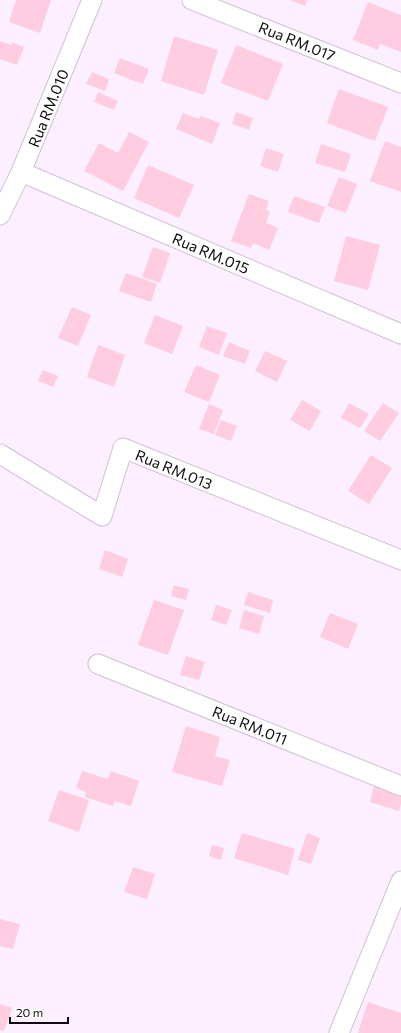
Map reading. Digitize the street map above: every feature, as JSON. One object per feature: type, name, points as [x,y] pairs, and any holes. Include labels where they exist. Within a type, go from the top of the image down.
[{"type":"street","name":"Rua RM.010","points":[[0,215],[21,172],[92,0]]},
{"type":"street","name":"Rua RM.017","points":[[192,0],[401,83]]},
{"type":"street","name":"Rua RM.015","points":[[21,172],[401,334]]},
{"type":"street","name":"Rua RM.013","points":[[0,454],[102,516],[123,448],[401,560]]},
{"type":"street","name":"Rua RM.011","points":[[98,664],[401,786]]},
{"type":"street","points":[[339,1033],[401,881]]},
{"type":"building","points":[[16,0],[51,0],[40,33],[9,22]]},
{"type":"building","points":[[290,0],[307,0],[305,6]]},
{"type":"building","points":[[368,2],[401,15],[401,52],[380,44],[378,50],[353,40]]},
{"type":"building","points":[[174,36],[218,50],[204,95],[161,81]]},
{"type":"building","points":[[0,41],[11,45],[12,42],[24,47],[17,65],[0,59]]},
{"type":"building","points":[[236,45],[283,64],[268,101],[221,83]]},
{"type":"building","points":[[120,58],[149,69],[143,84],[114,73]]},
{"type":"building","points":[[92,72],[109,79],[105,91],[86,84]]},
{"type":"building","points":[[339,89],[388,107],[375,141],[327,123]]},
{"type":"building","points":[[98,92],[118,101],[114,110],[94,102]]},
{"type":"building","points":[[236,112],[253,118],[249,130],[232,124]]},
{"type":"building","points":[[183,113],[199,119],[201,116],[220,123],[212,144],[176,129]]},
{"type":"building","points":[[129,132],[149,142],[123,191],[84,171],[99,143],[118,153]]},
{"type":"building","points":[[385,141],[401,147],[401,192],[370,181]]},
{"type":"building","points":[[321,144],[351,154],[345,172],[315,163]]},
{"type":"building","points":[[266,148],[284,154],[278,172],[260,166]]},
{"type":"building","points":[[148,165],[194,185],[179,218],[134,198]]},
{"type":"building","points":[[339,177],[357,184],[346,213],[327,206]]},
{"type":"building","points":[[249,194],[269,201],[266,210],[270,211],[266,223],[278,228],[269,250],[253,243],[251,248],[231,241]]},
{"type":"building","points":[[294,196],[325,207],[319,223],[288,212]]},
{"type":"building","points":[[346,236],[380,245],[368,290],[334,281]]},
{"type":"building","points":[[153,247],[170,253],[160,283],[142,277]]},
{"type":"building","points":[[126,273],[157,284],[151,302],[119,291]]},
{"type":"building","points":[[72,307],[91,315],[78,346],[58,338]]},
{"type":"building","points":[[155,315],[183,326],[172,354],[144,343]]},
{"type":"building","points":[[207,326],[227,333],[219,355],[199,347]]},
{"type":"building","points":[[229,342],[250,351],[245,364],[223,356]]},
{"type":"building","points":[[98,345],[125,355],[114,387],[87,377]]},
{"type":"building","points":[[265,351],[287,361],[277,382],[255,371]]},
{"type":"building","points":[[196,365],[220,375],[209,402],[184,392]]},
{"type":"building","points":[[43,370],[58,376],[53,387],[38,381]]},
{"type":"building","points":[[302,400],[321,411],[310,431],[290,420]]},
{"type":"building","points":[[349,403],[369,414],[360,428],[341,418]]},
{"type":"building","points":[[383,403],[399,413],[380,441],[364,431]]},
{"type":"building","points":[[209,404],[223,410],[214,434],[199,429]]},
{"type":"building","points":[[221,420],[237,426],[231,441],[215,435]]},
{"type":"building","points":[[371,455],[392,468],[369,504],[348,491]]},
{"type":"building","points":[[105,550],[128,559],[122,577],[99,569]]},
{"type":"building","points":[[174,585],[189,589],[186,600],[171,596]]},
{"type":"building","points":[[248,592],[273,600],[270,613],[244,605]]},
{"type":"building","points":[[154,600],[184,610],[168,655],[138,645]]},
{"type":"building","points":[[216,605],[232,610],[226,625],[211,620]]},
{"type":"building","points":[[244,610],[264,616],[259,634],[239,628]]},
{"type":"building","points":[[330,613],[358,624],[348,649],[320,637]]},
{"type":"building","points":[[186,656],[205,662],[199,680],[180,675]]},
{"type":"building","points":[[186,726],[220,737],[215,756],[230,760],[222,786],[172,772]]},
{"type":"building","points":[[82,771],[108,779],[111,771],[139,781],[131,806],[115,801],[113,806],[85,797],[86,792],[76,788]]},
{"type":"building","points":[[374,786],[401,794],[399,811],[370,802]]},
{"type":"building","points":[[59,790],[89,800],[79,832],[48,821]]},
{"type":"building","points":[[242,833],[295,849],[288,875],[234,858]]},
{"type":"building","points":[[307,833],[320,838],[311,864],[298,860]]},
{"type":"building","points":[[212,845],[224,848],[221,860],[209,856]]},
{"type":"building","points":[[133,867],[155,874],[147,899],[124,892]]},
{"type":"building","points":[[0,919],[20,924],[13,949],[0,946]]},
{"type":"building","points":[[368,1002],[401,1013],[401,1033],[358,1033]]},
{"type":"building","points":[[0,1004],[12,1008],[4,1031],[0,1030]]}]
